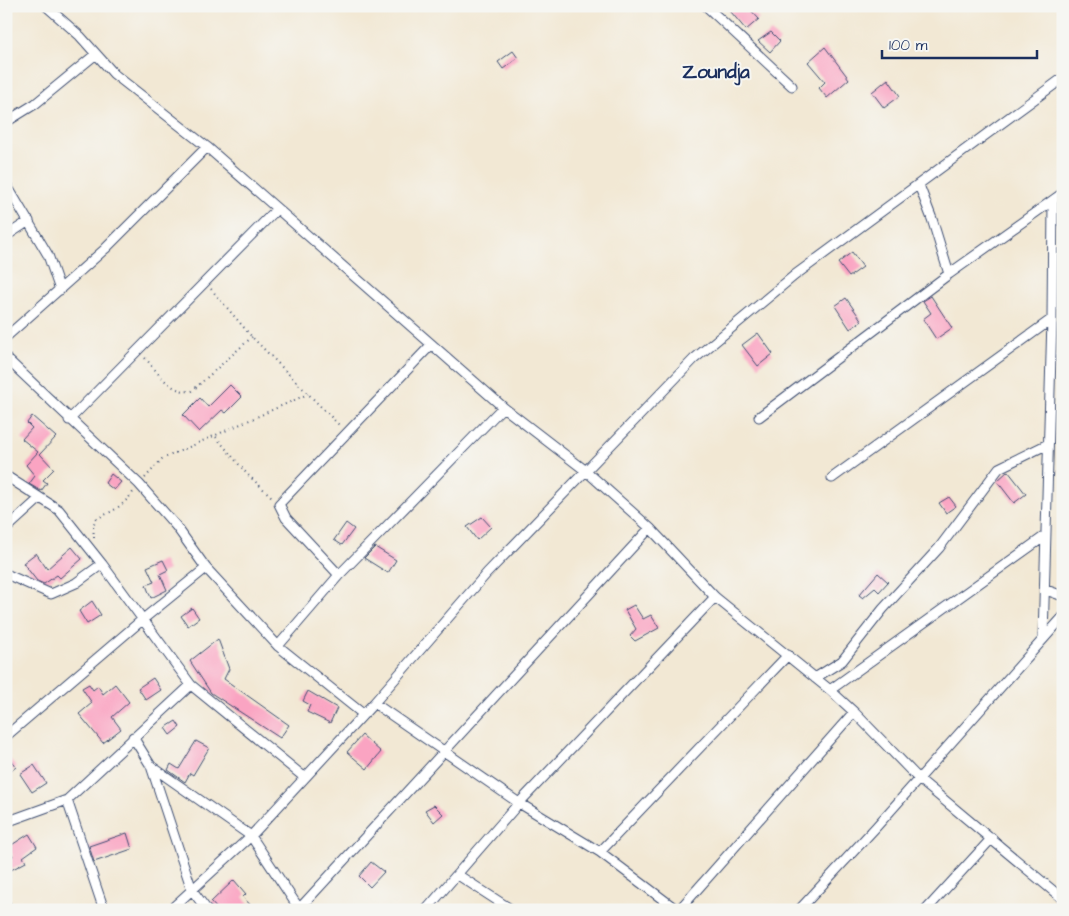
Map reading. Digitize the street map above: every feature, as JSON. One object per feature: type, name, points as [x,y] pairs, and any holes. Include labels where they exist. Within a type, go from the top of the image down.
[{"type":"street","points":[[46,6],[80,36],[114,74],[207,147],[503,407],[586,471],[650,528],[715,597],[830,690],[919,779],[1063,899]]},
{"type":"street","points":[[706,6],[792,86]]},
{"type":"street","points":[[6,122],[35,104],[96,54]]},
{"type":"street","points":[[170,910],[251,836],[374,703],[487,573],[694,359],[795,275],[1063,78]]},
{"type":"street","points":[[6,337],[105,249],[207,147]]},
{"type":"street","points":[[6,184],[48,255],[60,290]]},
{"type":"street","points":[[919,185],[949,274]]},
{"type":"street","points":[[759,418],[949,274],[1063,193]]},
{"type":"street","points":[[1043,638],[1046,590],[1045,536],[1052,318],[1052,200]]},
{"type":"street","points":[[69,420],[277,209]]},
{"type":"street","points":[[6,236],[29,220]]},
{"type":"street","points":[[832,478],[1052,318]]},
{"type":"street","points":[[340,575],[286,518],[279,504],[431,345]]},
{"type":"street","points":[[6,358],[69,420],[139,484],[176,526],[206,568],[278,646],[363,714]]},
{"type":"street","points":[[278,646],[340,575],[503,407]]},
{"type":"street","points":[[815,678],[842,661],[883,609],[939,548],[998,468],[1048,444]]},
{"type":"street","points":[[6,476],[39,499],[59,510],[102,564],[191,685],[304,777]]},
{"type":"street","points":[[6,529],[39,499]]},
{"type":"street","points":[[151,766],[251,836],[300,909],[443,750],[650,528]]},
{"type":"street","points":[[830,690],[1045,536]]},
{"type":"street","points":[[6,574],[51,594],[76,583],[102,564]]},
{"type":"street","points":[[6,736],[206,568]]},
{"type":"street","points":[[1046,590],[1063,596]]},
{"type":"street","points":[[426,910],[519,802],[715,597]]},
{"type":"street","points":[[799,910],[1063,617]]},
{"type":"street","points":[[600,852],[788,655]]},
{"type":"street","points":[[6,822],[67,800],[191,685]]},
{"type":"street","points":[[374,703],[519,802],[600,852],[678,910],[854,712]]},
{"type":"street","points":[[133,737],[151,766],[192,890],[207,910]]},
{"type":"street","points":[[67,800],[104,910]]},
{"type":"street","points":[[926,910],[992,838]]},
{"type":"street","points":[[458,875],[512,910]]},
{"type":"street","points":[[6,905],[8,910]]},
{"type":"street","points":[[1059,910],[1063,905]]},
{"type":"path","points":[[206,283],[252,337],[347,433]]},
{"type":"path","points":[[138,350],[174,389],[182,392],[192,391],[252,337]]},
{"type":"path","points":[[97,546],[93,526],[97,518],[113,511],[128,500],[139,484],[162,459],[216,437],[308,394]]},
{"type":"path","points":[[216,437],[247,474],[279,504]]},
{"type":"building","points":[[726,6],[747,6],[759,19],[746,30]]},
{"type":"building","points":[[771,32],[780,41],[770,52],[758,41]]},
{"type":"building","points":[[825,47],[849,79],[827,98],[819,88],[825,82],[808,62]]},
{"type":"building","points":[[513,51],[518,58],[503,69],[498,62]]},
{"type":"building","points":[[888,79],[900,96],[884,108],[872,92]]},
{"type":"building","points":[[852,252],[863,267],[849,277],[838,263]]},
{"type":"building","points":[[931,296],[952,328],[936,339],[923,319],[931,313],[923,301]]},
{"type":"building","points":[[846,298],[862,321],[850,329],[835,306]]},
{"type":"building","points":[[758,333],[773,354],[758,366],[742,345]]},
{"type":"building","points":[[230,385],[242,397],[226,413],[222,410],[199,432],[183,415],[200,398],[208,407]]},
{"type":"building","points":[[32,416],[56,437],[40,454],[54,469],[43,480],[47,483],[41,491],[29,484],[35,476],[26,465],[38,452],[22,439],[32,428],[27,423]]},
{"type":"building","points":[[1008,471],[1026,494],[1014,503],[997,481]]},
{"type":"building","points":[[111,474],[121,482],[114,490],[105,483]]},
{"type":"building","points":[[949,497],[956,506],[946,513],[939,503]]},
{"type":"building","points":[[482,517],[491,527],[477,540],[467,527]]},
{"type":"building","points":[[346,523],[354,529],[342,545],[334,540]]},
{"type":"building","points":[[72,547],[82,559],[60,578],[57,575],[44,584],[37,581],[23,563],[36,553],[47,569]]},
{"type":"building","points":[[375,547],[396,560],[388,573],[364,558]]},
{"type":"building","points":[[163,560],[168,570],[160,574],[167,590],[151,598],[146,585],[154,582],[147,567]]},
{"type":"building","points":[[878,573],[888,582],[879,592],[875,588],[863,598],[859,595]]},
{"type":"building","points":[[92,601],[101,615],[87,624],[79,611]]},
{"type":"building","points":[[634,605],[643,619],[651,615],[659,628],[635,641],[630,636],[636,629],[625,610]]},
{"type":"building","points":[[192,608],[199,618],[188,626],[181,616]]},
{"type":"building","points":[[218,639],[229,669],[224,679],[289,725],[280,738],[211,693],[190,661]]},
{"type":"building","points":[[153,678],[161,690],[146,700],[138,688]]},
{"type":"building","points":[[89,684],[93,690],[98,686],[103,694],[115,684],[129,702],[112,717],[121,729],[103,743],[79,714],[92,703],[82,688]]},
{"type":"building","points":[[308,691],[337,708],[330,723],[307,712],[310,705],[303,701]]},
{"type":"building","points":[[176,721],[180,727],[170,735],[165,728]]},
{"type":"building","points":[[362,735],[381,752],[367,769],[347,752]]},
{"type":"building","points":[[196,741],[209,748],[193,775],[190,773],[185,782],[168,770],[171,764],[179,769]]},
{"type":"building","points":[[6,754],[16,767],[6,775]]},
{"type":"building","points":[[34,765],[46,783],[32,792],[20,774]]},
{"type":"building","points":[[434,805],[443,814],[434,822],[425,810]]},
{"type":"building","points":[[127,833],[132,849],[94,862],[89,846]]},
{"type":"building","points":[[29,834],[37,847],[23,857],[26,862],[11,870],[6,862],[6,859],[13,856],[9,849],[10,846]]},
{"type":"building","points":[[371,862],[384,872],[370,887],[359,876]]},
{"type":"building","points":[[234,880],[246,894],[243,897],[255,910],[218,910],[211,902]]},
{"type":"district","name":"Zoundja","points":[[716,71]]}]
